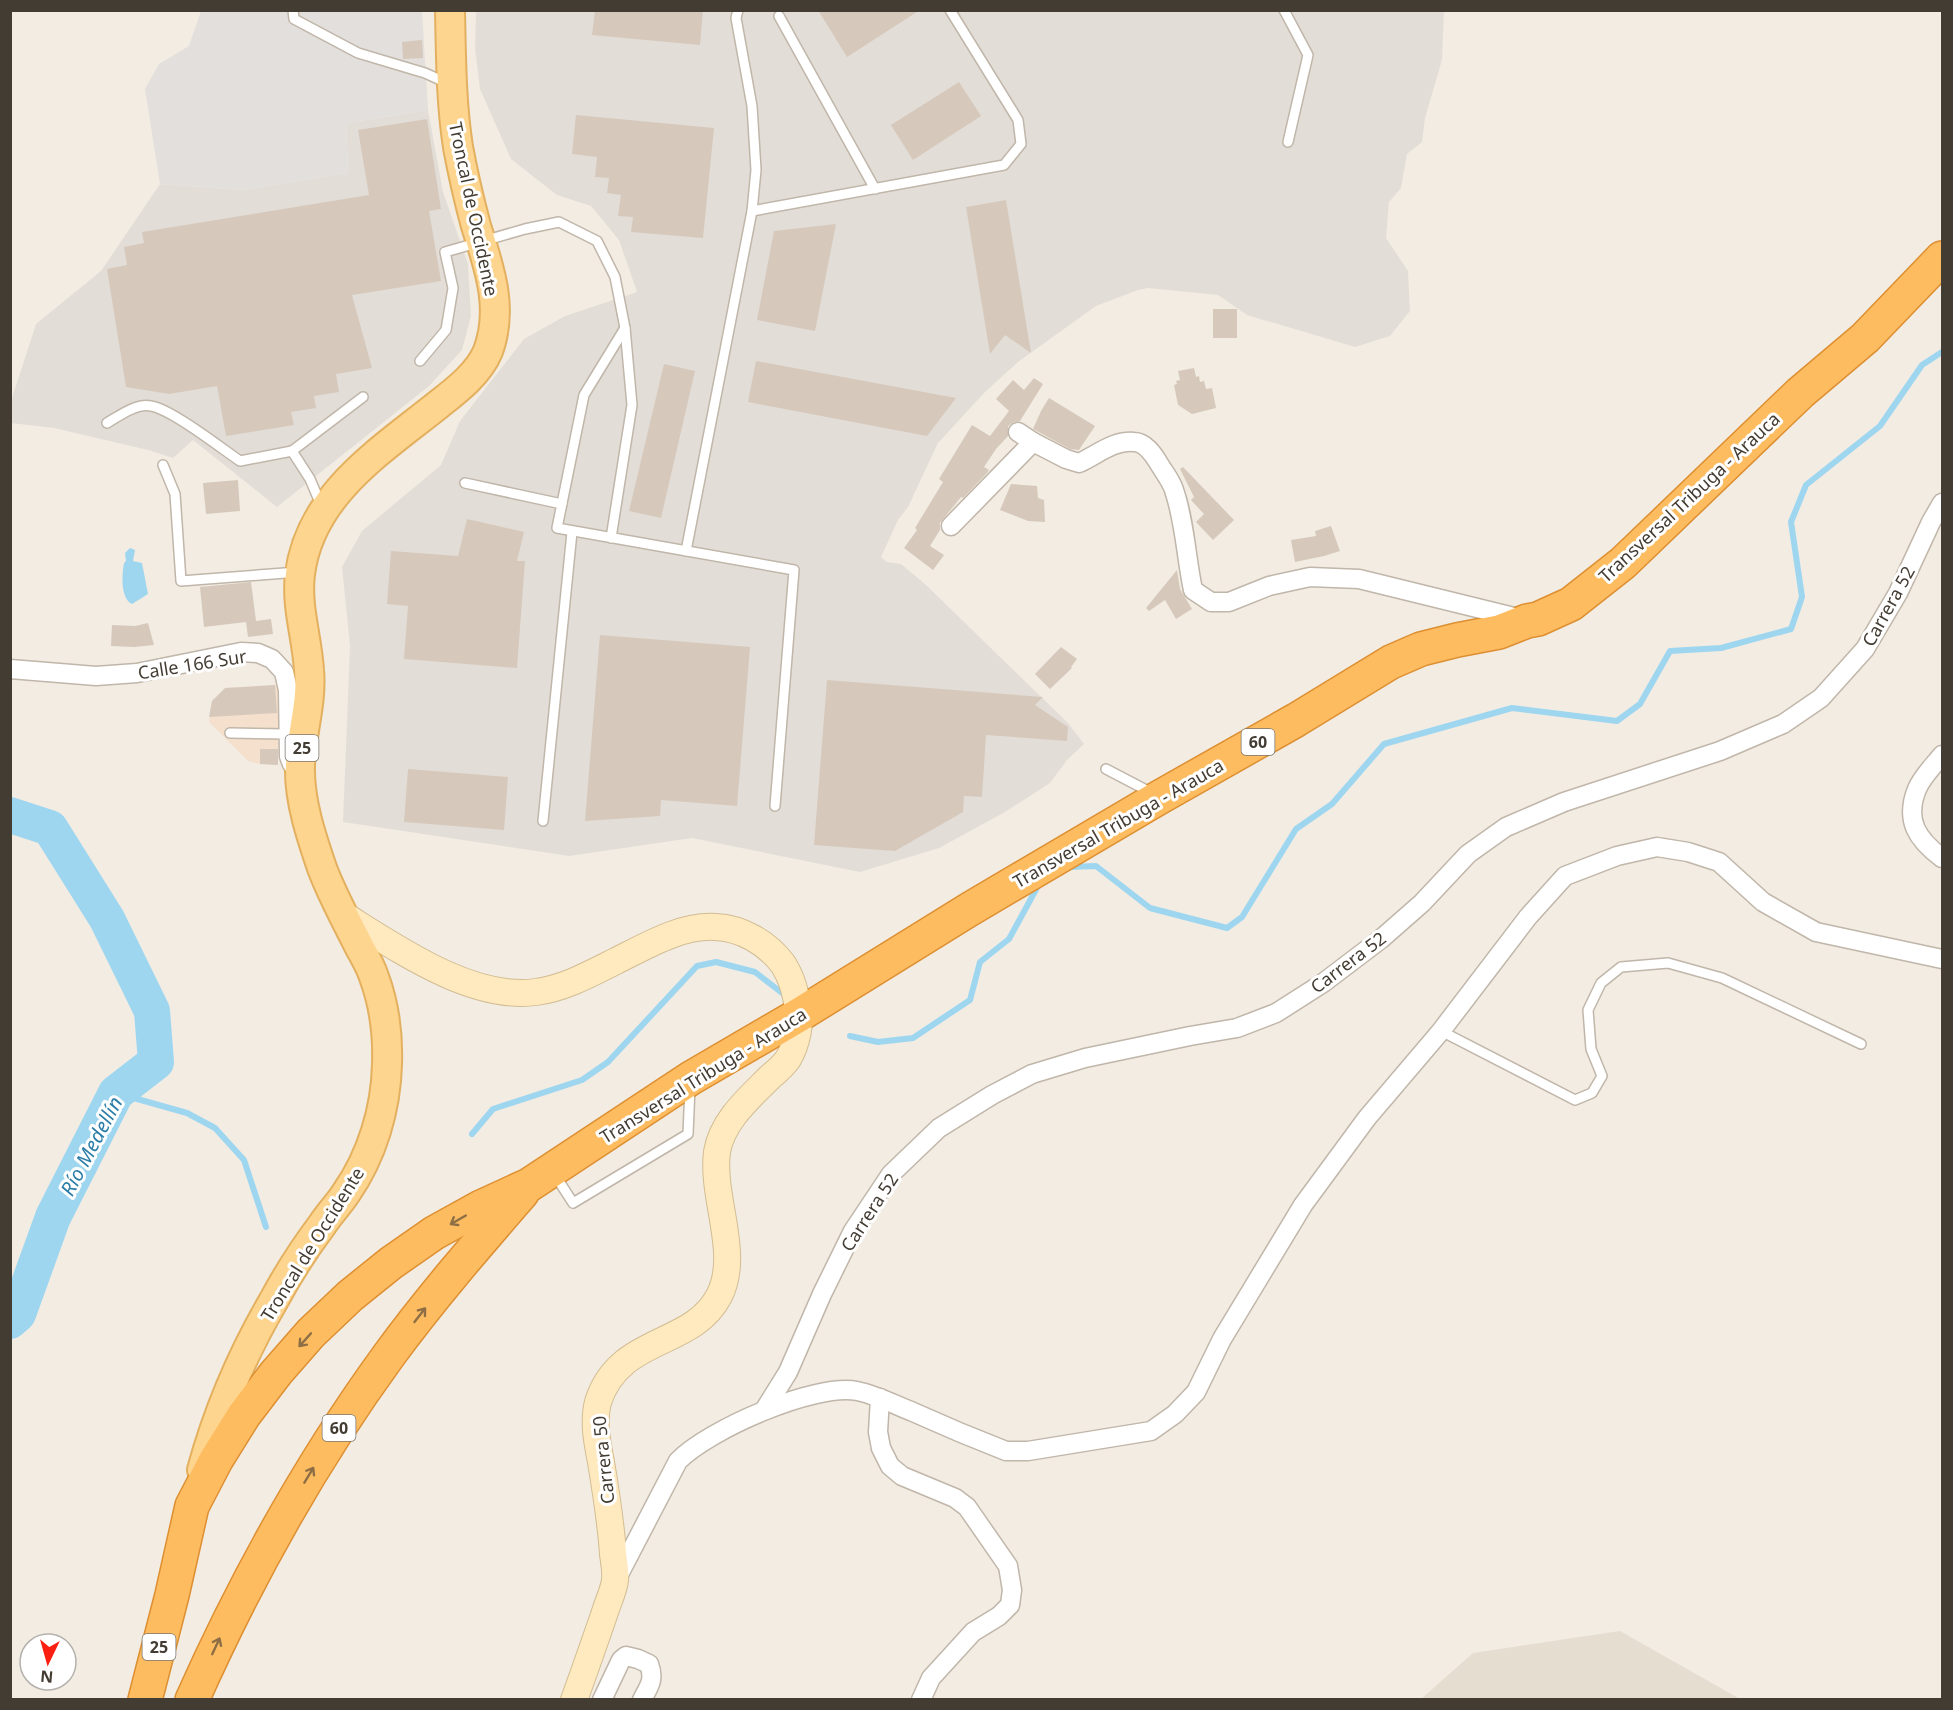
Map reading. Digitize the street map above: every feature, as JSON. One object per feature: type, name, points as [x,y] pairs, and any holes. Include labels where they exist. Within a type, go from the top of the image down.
[{"type":"highway","name":"Transversal Tribuga - Arauca","points":[[192,1506],[244,1415],[270,1381],[311,1333],[350,1296],[391,1263],[434,1233],[540,1177],[691,1078],[799,1015],[970,909],[1296,720],[1391,662],[1421,649],[1457,639],[1499,632],[1538,619],[1571,604],[1623,563],[1800,393],[1865,338],[1942,258]]},
{"type":"highway","name":"Transversal Tribuga - Arauca","points":[[192,1700],[219,1640],[269,1542],[326,1447],[389,1356],[456,1268],[540,1177]]},
{"type":"highway","name":"Troncal de Occidente","points":[[145,1700],[192,1506]]},
{"type":"highway","name":"Troncal de Occidente","points":[[172,1595],[173,1700]]},
{"type":"main road","name":"Troncal de Occidente","points":[[192,1506],[218,1421],[253,1339],[297,1262],[347,1192],[362,1165],[381,1115],[387,1064],[382,1003],[374,975],[342,914],[324,873],[309,828],[301,788],[302,741],[308,715],[310,672],[299,607],[300,571],[313,528],[323,510],[356,472],[450,396],[477,370],[486,356],[492,339],[496,309],[490,271],[462,171],[453,116],[450,10]]},
{"type":"main road","name":"Carrera 50","points":[[342,914],[415,959],[460,979],[510,992],[533,992],[555,988],[577,980],[630,953],[689,929],[716,927],[738,931],[760,942],[776,955],[787,970],[794,986],[799,1015],[796,1040],[788,1060],[739,1110],[726,1127],[717,1152],[718,1197],[726,1246],[727,1272],[719,1297],[698,1323],[641,1350],[625,1361],[613,1375],[598,1404],[596,1425],[611,1527],[615,1581],[574,1700]]},
{"type":"street","points":[[1018,432],[1066,459],[1079,463],[1106,447],[1125,442],[1137,441],[1152,452],[1174,488],[1182,519],[1193,590],[1211,602],[1229,602],[1269,586],[1310,577],[1359,579],[1527,621]]},
{"type":"street","points":[[951,526],[1034,442]]},
{"type":"street","name":"Carrera 52","points":[[765,1409],[788,1372],[822,1294],[853,1232],[891,1174],[939,1128],[992,1095],[1032,1074],[1085,1058],[1237,1028],[1276,1013],[1323,983],[1382,939],[1422,903],[1467,854],[1506,827],[1564,802],[1720,751],[1783,724],[1821,698],[1865,649],[1898,593],[1942,503]]},
{"type":"street","name":"Calle 166 Sur","points":[[10,669],[96,676],[137,674],[241,652],[258,653],[272,659],[284,672],[288,690],[289,756],[301,788]]},
{"type":"street","points":[[1942,755],[1917,788],[1912,806],[1918,836],[1927,847],[1942,858]]},
{"type":"street","points":[[615,1581],[678,1461],[688,1450],[708,1438],[765,1409],[837,1391],[856,1391],[880,1398],[1006,1451],[1028,1451],[1151,1431],[1175,1414],[1196,1392],[1222,1339],[1304,1205],[1367,1118],[1441,1031],[1528,917],[1565,876],[1617,856],[1657,847],[1688,852],[1719,862],[1763,902],[1816,932],[1942,959]]},
{"type":"street","points":[[880,1398],[878,1432],[881,1448],[890,1466],[902,1476],[955,1498],[967,1507],[1008,1566],[1012,1590],[1010,1605],[999,1616],[973,1632],[931,1678],[921,1700]]},
{"type":"street","points":[[602,1700],[621,1660],[626,1656],[649,1664],[652,1674],[651,1683],[642,1700]]},
{"type":"lane","points":[[293,10],[294,19],[358,53],[425,73],[452,86]]},
{"type":"lane","points":[[687,551],[752,211],[756,170],[752,106],[736,18],[738,10]]},
{"type":"lane","points":[[752,211],[1004,165],[1021,144],[1018,120],[950,10]]},
{"type":"lane","points":[[1284,10],[1308,55],[1287,142]]},
{"type":"lane","points":[[779,16],[875,189]]},
{"type":"lane","points":[[420,361],[446,330],[453,288],[445,252],[481,240],[559,222],[597,241],[615,277],[626,328],[632,405],[611,538]]},
{"type":"lane","points":[[626,328],[584,395],[557,528],[794,570],[775,806]]},
{"type":"lane","points":[[107,423],[130,410],[150,405],[171,415],[240,461],[292,451],[363,397]]},
{"type":"lane","points":[[292,451],[310,479],[323,510]]},
{"type":"lane","points":[[163,465],[175,494],[181,581],[300,571]]},
{"type":"lane","points":[[465,483],[562,504]]},
{"type":"lane","points":[[543,821],[572,532]]},
{"type":"lane","points":[[230,733],[287,734]]},
{"type":"lane","points":[[1106,770],[1160,797]]},
{"type":"lane","points":[[1441,1031],[1575,1100],[1592,1093],[1602,1076],[1592,1049],[1588,1010],[1601,983],[1621,967],[1668,963],[1722,978],[1861,1044]]},
{"type":"lane","points":[[540,1177],[573,1203],[688,1134],[691,1078]]},
{"type":"shaded area","points":[[201,11],[422,11],[428,110],[346,123],[348,173],[244,190],[160,184],[145,89],[159,64],[189,46]]},
{"type":"shaded area","points":[[476,11],[1444,11],[1442,60],[1425,118],[1422,142],[1407,154],[1401,188],[1389,202],[1386,238],[1408,271],[1410,311],[1390,336],[1355,347],[1247,315],[1218,295],[1148,288],[1138,290],[1096,306],[1018,362],[985,392],[938,443],[881,557],[887,562],[901,564],[926,585],[1068,723],[1084,744],[1067,760],[1050,783],[1005,812],[939,848],[860,872],[692,838],[569,856],[343,822],[350,646],[342,567],[362,531],[441,465],[460,421],[524,339],[565,316],[637,292],[619,240],[591,206],[557,195],[511,159],[480,89],[475,49]]},
{"type":"shaded area","points":[[428,110],[443,192],[468,264],[471,316],[462,350],[429,386],[277,507],[193,440],[173,458],[54,428],[11,423],[11,401],[36,324],[101,271],[160,184],[244,190],[348,173],[346,123]]},
{"type":"shaded area","points":[[278,685],[278,765],[248,761],[209,722],[212,701],[226,688]]},
{"type":"shaded area","points":[[1620,1631],[1740,1699],[1421,1699],[1473,1653]]},
{"type":"water","points":[[130,548],[135,550],[133,561],[142,563],[148,594],[132,604],[125,597],[122,579],[126,561],[125,553]]},
{"type":"building","points":[[595,10],[703,10],[700,45],[592,35]]},
{"type":"building","points":[[818,10],[920,10],[847,57]]},
{"type":"building","points":[[422,40],[423,58],[403,59],[402,42]]},
{"type":"building","points":[[959,82],[981,116],[913,160],[891,125]]},
{"type":"building","points":[[576,115],[714,128],[703,238],[631,232],[633,217],[618,216],[621,195],[607,193],[609,178],[595,177],[597,157],[572,154]]},
{"type":"building","points":[[427,119],[441,209],[429,211],[441,281],[352,295],[372,368],[336,374],[339,392],[314,396],[316,408],[291,412],[294,425],[226,436],[217,386],[169,394],[126,387],[107,269],[127,265],[124,247],[144,243],[142,232],[369,195],[358,130]]},
{"type":"building","points":[[1006,200],[1031,353],[1005,335],[990,354],[966,207]]},
{"type":"building","points":[[836,224],[815,331],[757,320],[774,231]]},
{"type":"building","points":[[1213,309],[1237,309],[1237,338],[1213,338]]},
{"type":"building","points":[[756,361],[956,398],[927,436],[748,402]]},
{"type":"building","points":[[664,364],[695,371],[661,518],[629,511]]},
{"type":"building","points":[[1194,368],[1196,377],[1199,376],[1200,382],[1204,381],[1206,389],[1212,388],[1216,408],[1192,414],[1178,405],[1174,385],[1180,380],[1178,371]]},
{"type":"building","points":[[1034,378],[1043,384],[1020,421],[1008,426],[1008,436],[984,467],[989,470],[963,498],[961,497],[940,523],[940,530],[930,546],[944,555],[933,570],[904,548],[917,530],[915,528],[943,482],[939,479],[972,425],[990,436],[1009,411],[996,399],[1013,380],[1024,390]]},
{"type":"building","points":[[1049,398],[1095,426],[1079,450],[1070,449],[1033,429]]},
{"type":"building","points":[[1183,467],[1234,520],[1213,540],[1196,522],[1204,514],[1191,500],[1194,497],[1180,469]]},
{"type":"building","points":[[238,480],[240,511],[206,514],[203,483]]},
{"type":"building","points":[[1011,484],[1037,486],[1038,498],[1044,500],[1045,522],[1028,521],[1000,510]]},
{"type":"building","points":[[467,519],[524,532],[517,561],[525,561],[517,668],[404,659],[408,606],[387,604],[391,551],[458,556]]},
{"type":"building","points":[[1331,526],[1340,551],[1295,562],[1291,540],[1316,536],[1315,531]]},
{"type":"building","points":[[1177,570],[1180,589],[1192,609],[1176,619],[1165,600],[1149,611],[1146,608]]},
{"type":"building","points":[[251,582],[256,621],[271,619],[273,634],[248,637],[246,622],[204,627],[200,587]]},
{"type":"building","points":[[148,623],[154,645],[111,646],[112,625],[135,626]]},
{"type":"building","points":[[600,635],[750,647],[737,806],[661,800],[660,816],[585,821]]},
{"type":"building","points":[[1061,647],[1077,659],[1072,668],[1050,689],[1035,674]]},
{"type":"building","points":[[827,680],[1043,697],[1035,705],[1068,727],[1067,741],[986,735],[982,797],[964,796],[963,812],[895,851],[814,845]]},
{"type":"building","points":[[275,685],[277,713],[209,717],[212,701],[225,688]]},
{"type":"building","points":[[260,749],[278,749],[278,765],[260,764]]},
{"type":"building","points":[[408,769],[508,777],[504,830],[404,822]]},
{"type":"waterway","points":[[1068,867],[1096,866],[1150,908],[1227,928],[1242,917],[1296,829],[1332,804],[1384,744],[1512,708],[1617,721],[1640,704],[1670,651],[1721,648],[1791,629],[1802,597],[1791,522],[1806,485],[1880,426],[1922,365],[1942,352]]},
{"type":"waterway","name":"Río Medellín","points":[[10,815],[50,828],[107,919],[152,1011],[156,1062],[116,1093],[53,1217],[18,1314],[10,1321]]},
{"type":"waterway","points":[[850,1036],[878,1042],[913,1038],[970,1000],[980,962],[1009,939],[1039,884]]},
{"type":"waterway","points":[[472,1134],[493,1109],[582,1080],[608,1062],[697,966],[716,962],[755,972],[786,996]]},
{"type":"waterway","points":[[116,1093],[187,1113],[215,1128],[244,1160],[266,1227]]}]
